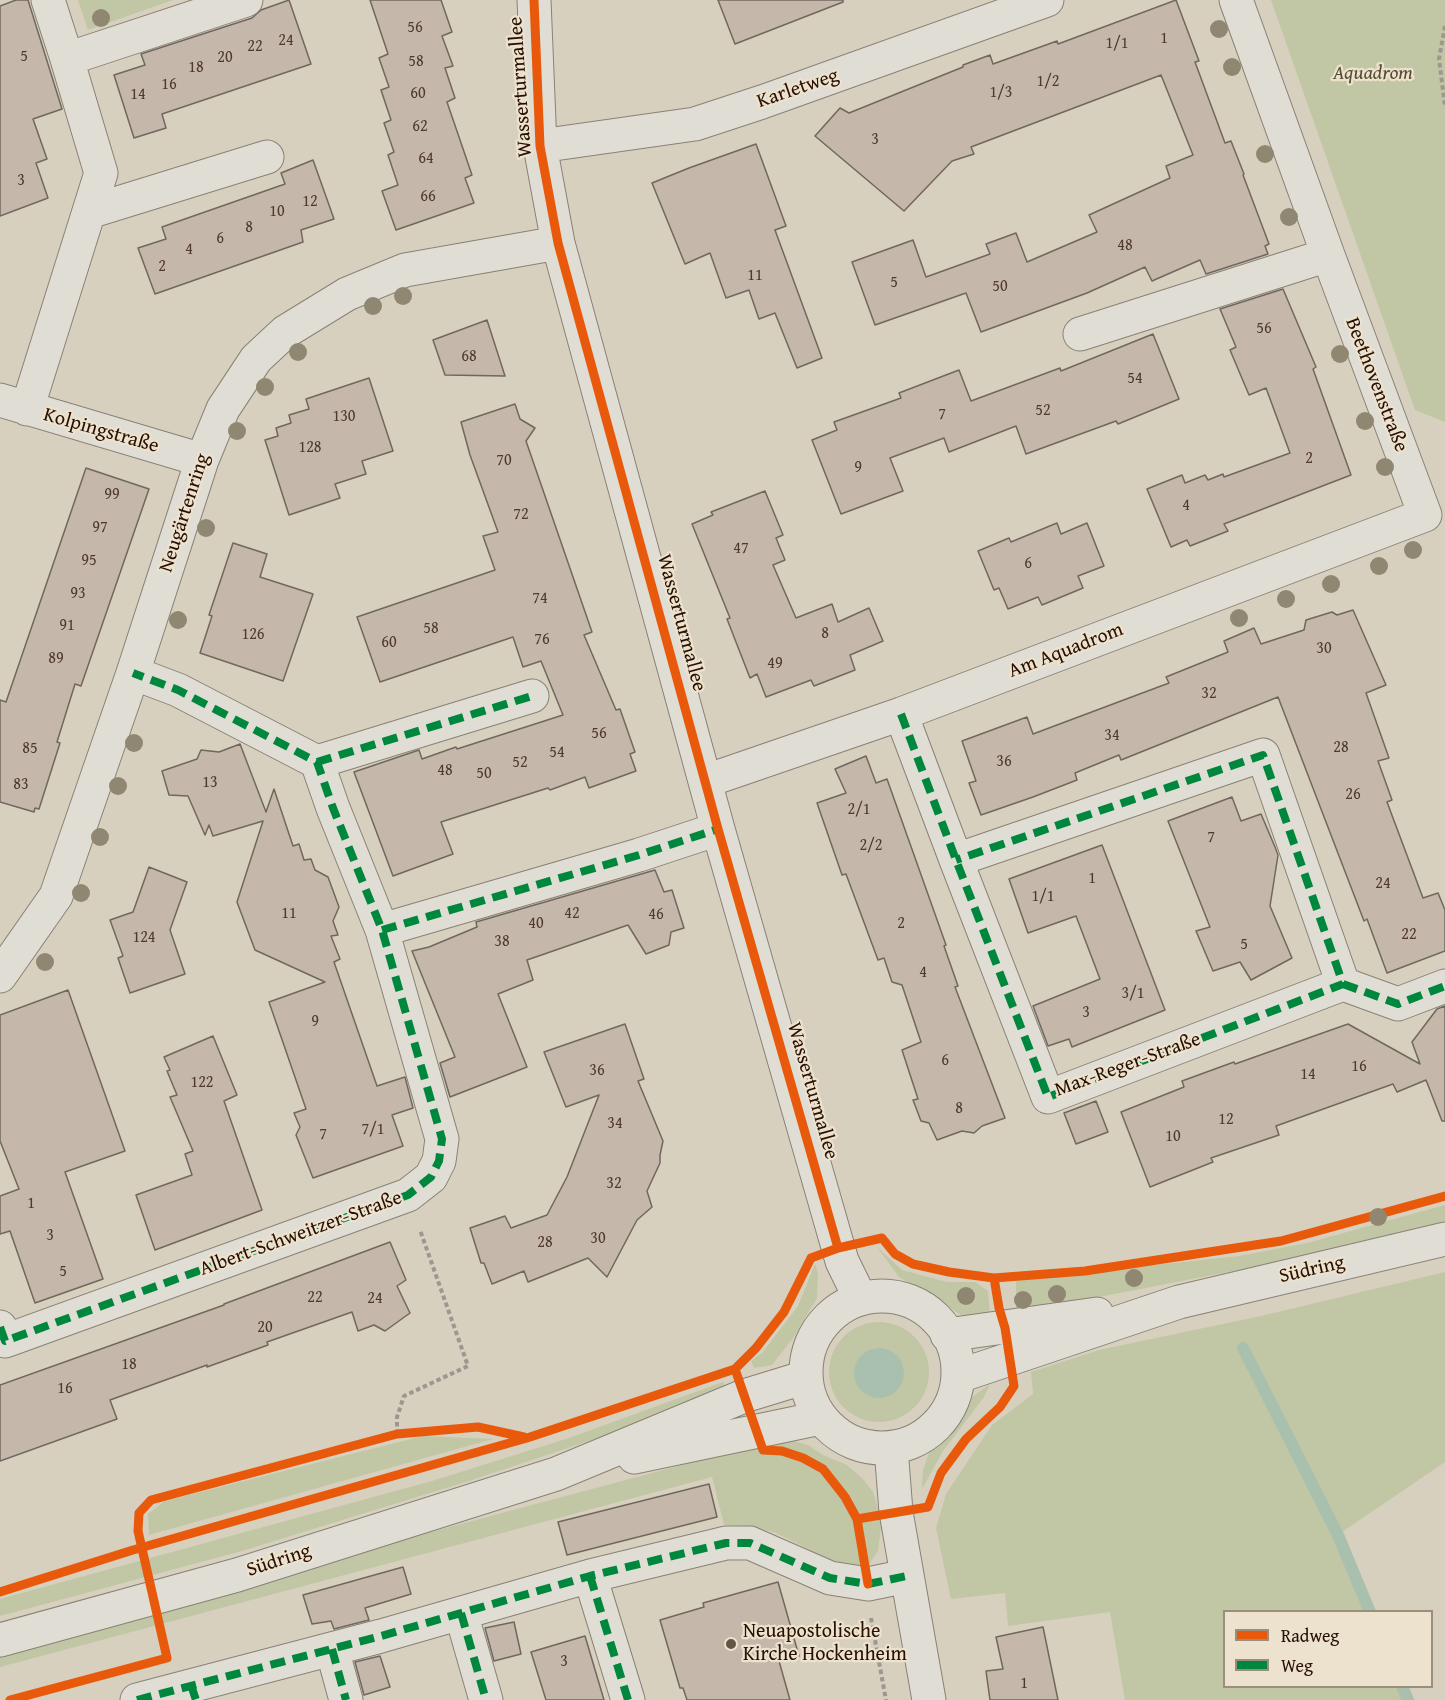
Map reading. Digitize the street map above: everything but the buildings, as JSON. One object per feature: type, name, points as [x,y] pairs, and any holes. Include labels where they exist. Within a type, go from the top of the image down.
[{"type":"street","points":[[13,405],[89,212],[101,173],[48,0]]},
{"type":"street","points":[[67,59],[246,0]]},
{"type":"street","name":"Wasserturmallee","points":[[534,0],[540,146],[558,243],[718,829],[842,1261],[860,1298]]},
{"type":"street","name":"Karletweg","points":[[540,146],[695,124],[1047,0]]},
{"type":"street","name":"Beethovenstraße","points":[[1236,0],[1425,515]]},
{"type":"street","points":[[89,212],[267,158]]},
{"type":"street","name":"Neugärtenring","points":[[0,976],[56,896],[133,673],[202,460],[223,409],[256,358],[285,332],[347,294],[405,270],[558,243]]},
{"type":"street","points":[[1080,334],[1328,255]]},
{"type":"street","name":"Kolpingstraße","points":[[13,405],[202,460]]},
{"type":"street","name":"Am Aquadrom","points":[[706,781],[901,714],[1425,515]]},
{"type":"street","points":[[133,673],[178,690],[317,762],[532,696]]},
{"type":"street","name":"Max-Reger-Straße","points":[[901,714],[1048,1097],[1343,984]]},
{"type":"street","points":[[956,860],[1263,755],[1343,984],[1398,1004],[1445,986]]},
{"type":"street","name":"Albert-Schweitzer-Straße","points":[[0,1327],[5,1341],[408,1195],[431,1178],[439,1161],[442,1139],[382,930],[317,762]]},
{"type":"street","points":[[382,930],[639,855],[718,829]]},
{"type":"street","name":"Südring","points":[[947,1335],[1179,1302],[1445,1239]]},
{"type":"street","points":[[890,1294],[920,1305],[940,1321],[947,1335],[956,1352],[959,1376],[953,1400],[944,1418],[919,1439],[891,1448],[863,1447],[838,1436],[820,1418],[807,1392],[805,1362],[815,1332],[832,1312],[860,1298],[890,1294]]},
{"type":"street","name":"Südring","points":[[959,1376],[1179,1302]]},
{"type":"street","name":"Südring","points":[[0,1640],[237,1575],[556,1474],[744,1396],[806,1377]]},
{"type":"street","name":"Südring","points":[[556,1474],[820,1418]]},
{"type":"street","points":[[891,1448],[896,1512],[929,1700]]},
{"type":"street","points":[[137,1700],[194,1693],[332,1649],[591,1576],[726,1543],[750,1543],[830,1578],[868,1584],[907,1576]]},
{"type":"street","points":[[591,1576],[628,1700]]},
{"type":"street","points":[[461,1613],[486,1700]]},
{"type":"street","points":[[332,1649],[346,1700]]},
{"type":"path","points":[[1445,26],[1439,59],[1445,106]]},
{"type":"path","points":[[397,1434],[397,1417],[404,1396],[468,1366],[408,1195]]},
{"type":"path","points":[[868,1584],[871,1620],[886,1700]]},
{"type":"green space","points":[[78,0],[173,0],[88,30]]},
{"type":"green space","name":"Aquadrom","points":[[1271,0],[1445,0],[1445,422],[1415,410]]},
{"type":"green space","points":[[1445,1205],[1445,1221],[1342,1250],[1016,1313],[1016,1280],[1239,1256],[1307,1243]]},
{"type":"green space","points":[[877,1247],[902,1270],[947,1282],[975,1282],[988,1291],[990,1318],[966,1318],[899,1277]]},
{"type":"green space","points":[[815,1264],[818,1273],[817,1298],[794,1337],[772,1365],[754,1368],[751,1361],[762,1353],[798,1306]]},
{"type":"green space","points":[[1445,1272],[1445,1462],[1342,1532],[1375,1610],[1223,1610],[1223,1688],[1406,1688],[1412,1700],[1125,1700],[1110,1612],[1008,1626],[1005,1593],[951,1599],[936,1528],[946,1494],[992,1425],[1033,1394],[1031,1372],[1099,1350],[1261,1316]]},
{"type":"green space","points":[[879,1322],[898,1326],[915,1336],[925,1353],[929,1372],[925,1391],[915,1408],[898,1418],[879,1422],[860,1418],[843,1408],[833,1391],[829,1372],[833,1353],[843,1336],[860,1326]]},
{"type":"green space","points":[[723,1382],[727,1390],[616,1432],[469,1481],[242,1551],[0,1616],[0,1599],[432,1481],[569,1438]]},
{"type":"green space","points":[[990,1384],[984,1397],[943,1451],[922,1489],[923,1470],[931,1447],[954,1426],[968,1400]]},
{"type":"green space","points":[[423,1436],[493,1439],[149,1535],[148,1514],[165,1501]]},
{"type":"green space","points":[[783,1438],[808,1445],[823,1455],[847,1465],[863,1479],[873,1492],[882,1521],[878,1551],[868,1566],[853,1572],[834,1568],[806,1548],[776,1533],[750,1526],[724,1525],[712,1477],[0,1667],[0,1647]]},
{"type":"shaded area","points":[[879,1348],[897,1355],[904,1373],[897,1391],[879,1398],[861,1391],[854,1373],[861,1355]]},
{"type":"waterway","points":[[1243,1348],[1338,1535],[1369,1610]]},
{"type":"waterway","points":[[1403,1688],[1408,1700]]},
{"type":"marked path","points":[[0,1327],[5,1341],[408,1195],[431,1177],[439,1161],[442,1139],[382,930],[317,762],[178,690],[133,673]]},
{"type":"marked path","points":[[317,762],[532,696]]},
{"type":"marked path","points":[[901,714],[956,860],[1048,1097],[1343,984],[1263,755],[956,860]]},
{"type":"marked path","points":[[382,930],[639,855],[718,829]]},
{"type":"marked path","points":[[1343,984],[1398,1004],[1445,986]]},
{"type":"marked path","points":[[137,1700],[381,1636],[590,1576],[726,1543],[750,1543],[830,1578],[868,1584],[907,1576]]},
{"type":"marked path","points":[[590,1576],[628,1700]]},
{"type":"marked path","points":[[461,1613],[486,1700]]},
{"type":"marked path","points":[[332,1649],[346,1700]]},
{"type":"marked path","points":[[191,1685],[196,1700]]},
{"type":"cycle path","points":[[534,0],[540,146],[558,243],[718,829],[838,1248]]},
{"type":"cycle path","points":[[0,1592],[133,1550],[527,1438],[735,1369],[756,1348],[784,1312],[811,1258],[838,1248],[882,1238],[895,1254],[913,1264],[994,1278],[1085,1271],[1281,1241],[1445,1196]]},
{"type":"cycle path","points":[[857,1519],[928,1507],[941,1473],[966,1439],[1000,1407],[1014,1386],[994,1278]]},
{"type":"cycle path","points":[[735,1369],[763,1450],[782,1451],[803,1458],[823,1469],[845,1497],[857,1519],[868,1584]]},
{"type":"cycle path","points":[[10,1700],[167,1658],[138,1531],[139,1513],[151,1500],[397,1434],[478,1427],[524,1437]]},
{"type":"place","name":"Neuapostolische Kirche Hockenheim","points":[[731,1644]]}]
